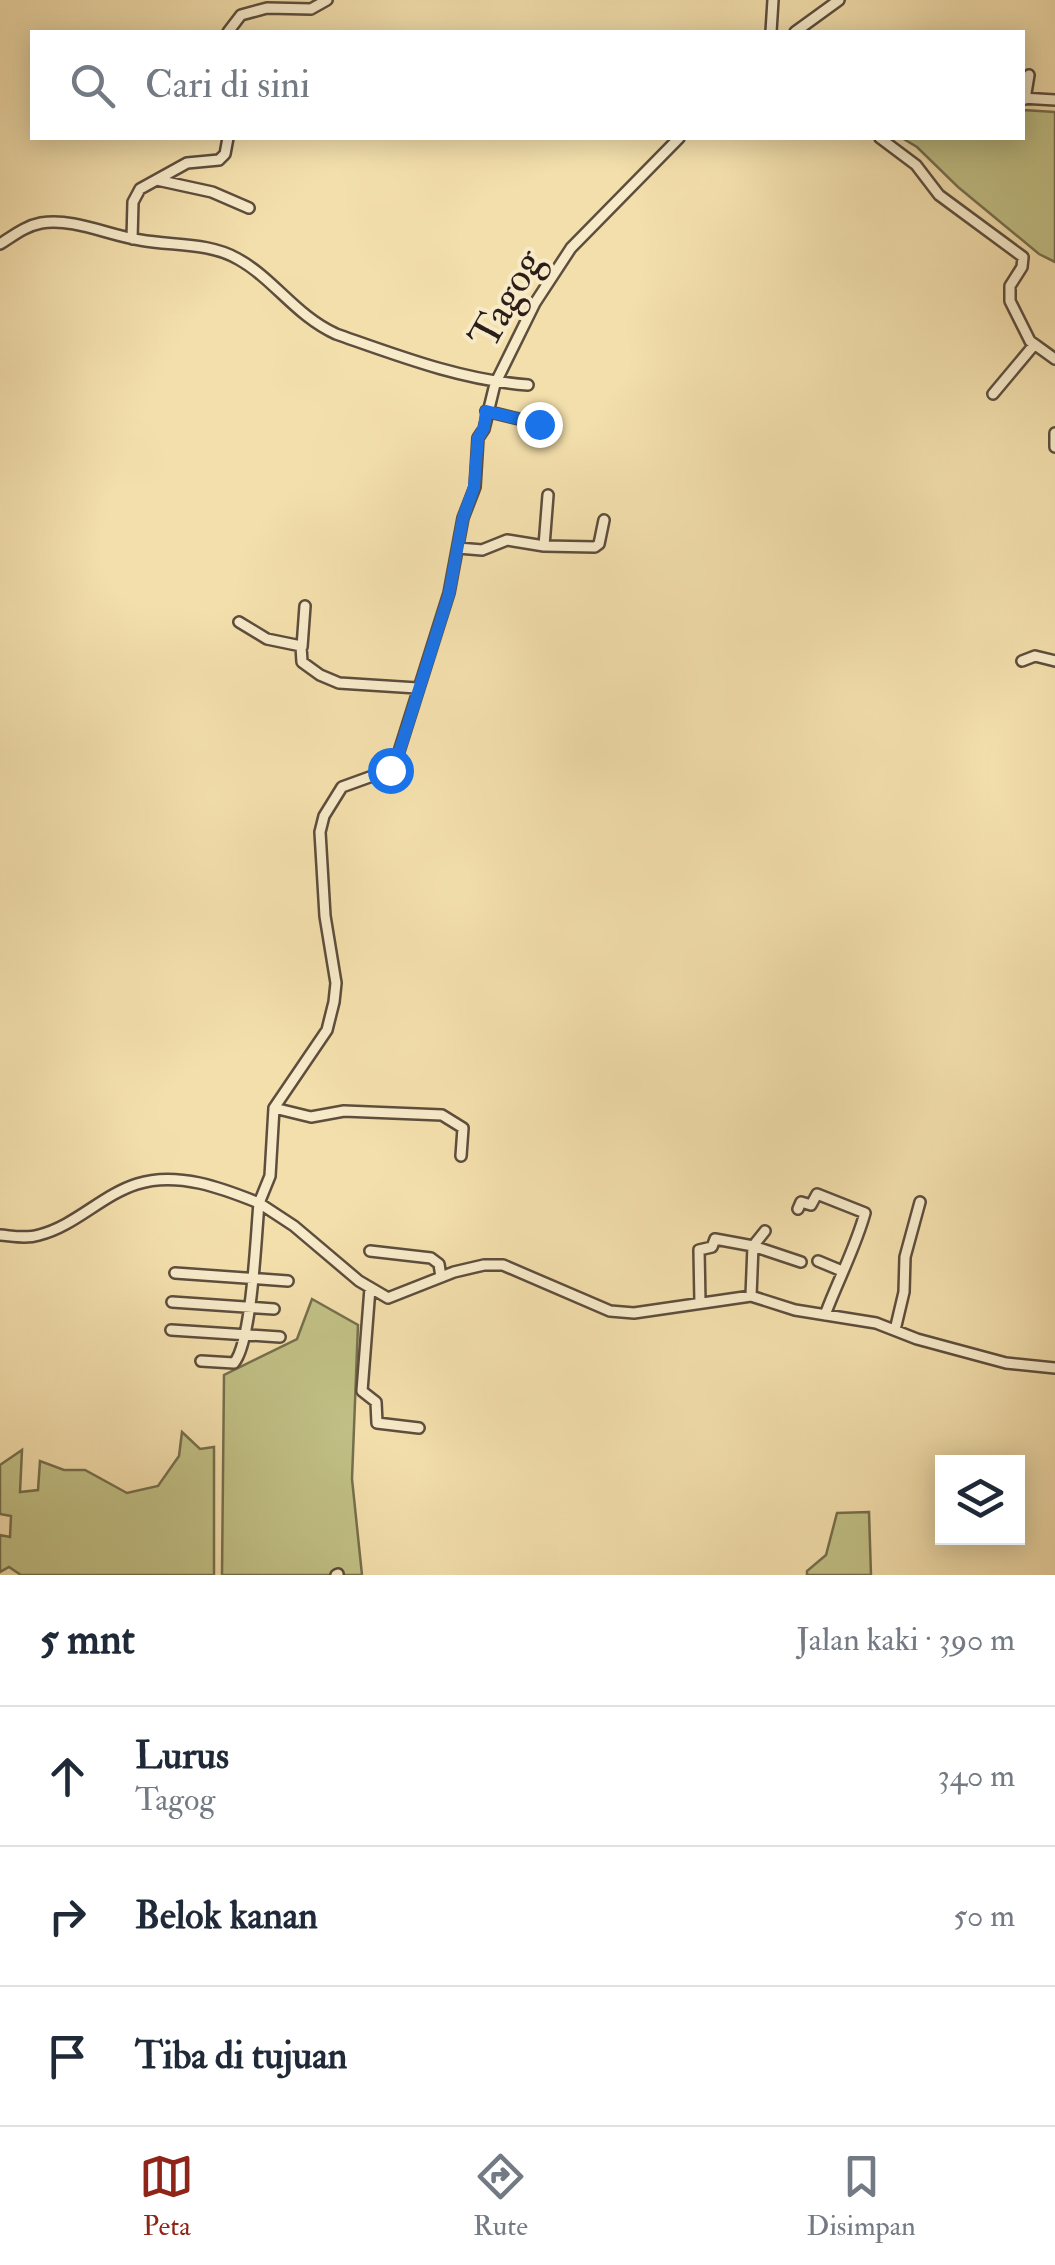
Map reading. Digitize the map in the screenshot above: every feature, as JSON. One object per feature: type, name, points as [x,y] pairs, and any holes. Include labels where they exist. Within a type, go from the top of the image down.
[{"type":"street","points":[[229,30],[241,14],[267,8],[311,9],[327,0]]},
{"type":"street","points":[[772,30],[773,0]]},
{"type":"street","points":[[798,30],[839,0]]},
{"type":"street","points":[[1025,94],[1030,75]]},
{"type":"street","points":[[1025,98],[1055,100]]},
{"type":"street","points":[[132,239],[133,202],[140,188],[194,160],[219,160],[225,154],[228,140]]},
{"type":"street","name":"Tagog","points":[[274,1108],[327,1030],[336,994],[324,905],[321,824],[342,787],[393,766],[449,594],[463,518],[474,487],[478,438],[495,384],[534,302],[568,252],[594,220],[678,140]]},
{"type":"street","points":[[883,140],[916,165],[939,196],[1023,257],[1009,297],[1027,337],[1055,360]]},
{"type":"street","points":[[154,180],[212,192],[249,208]]},
{"type":"street","points":[[0,244],[42,223],[78,224],[132,239],[229,254],[254,270],[283,299],[321,327],[450,373],[495,384],[528,385]]},
{"type":"street","points":[[993,394],[1034,345]]},
{"type":"street","points":[[486,411],[539,424]]},
{"type":"street","points":[[1055,432],[1055,447]]},
{"type":"street","points":[[544,546],[548,495]]},
{"type":"street","points":[[458,548],[482,550],[503,540],[544,546],[598,546],[604,520]]},
{"type":"street","points":[[305,606],[302,662],[331,681],[417,688]]},
{"type":"street","points":[[239,622],[268,639],[302,647]]},
{"type":"street","points":[[1022,661],[1035,656],[1055,660]]},
{"type":"street","points":[[201,1361],[234,1363],[246,1335],[259,1202],[270,1176],[274,1108],[311,1116],[344,1110],[442,1115],[463,1128],[460,1156]]},
{"type":"street","points":[[0,1235],[45,1234],[130,1186],[159,1180],[204,1184],[259,1202],[382,1296],[396,1297],[475,1266],[503,1265],[610,1311],[634,1313],[751,1296],[876,1323],[1006,1363],[1055,1368]]},
{"type":"street","points":[[798,1209],[801,1202],[811,1205],[817,1194],[865,1213],[851,1257],[825,1315]]},
{"type":"street","points":[[895,1330],[904,1292],[907,1247],[920,1202]]},
{"type":"street","points":[[751,1296],[753,1246],[764,1231]]},
{"type":"street","points":[[700,1303],[700,1248],[712,1247],[718,1238],[802,1262]]},
{"type":"street","points":[[370,1251],[431,1258],[439,1264],[441,1277]]},
{"type":"street","points":[[818,1261],[842,1271]]},
{"type":"street","points":[[175,1273],[288,1281]]},
{"type":"street","points":[[370,1288],[362,1391],[376,1402],[378,1423],[419,1428]]},
{"type":"street","points":[[172,1302],[274,1309]]},
{"type":"street","points":[[172,1330],[280,1336]]},
{"type":"shaded area","points":[[1025,110],[1055,112],[1055,262],[1039,254],[958,187],[905,140],[1025,140]]},
{"type":"shaded area","points":[[312,1299],[358,1325],[352,1479],[362,1575],[222,1575],[224,1375],[297,1339]]},
{"type":"shaded area","points":[[182,1432],[200,1449],[214,1447],[214,1575],[21,1575],[9,1567],[0,1572],[0,1535],[10,1537],[11,1516],[0,1514],[0,1465],[22,1450],[20,1492],[38,1490],[40,1461],[64,1470],[85,1470],[127,1493],[158,1486],[179,1456]]},
{"type":"shaded area","points":[[869,1512],[871,1575],[807,1575],[826,1555],[837,1513]]},
{"type":"route","points":[[390,770],[398,756],[449,594],[463,518],[474,487],[478,438],[486,411],[539,424]]}]
